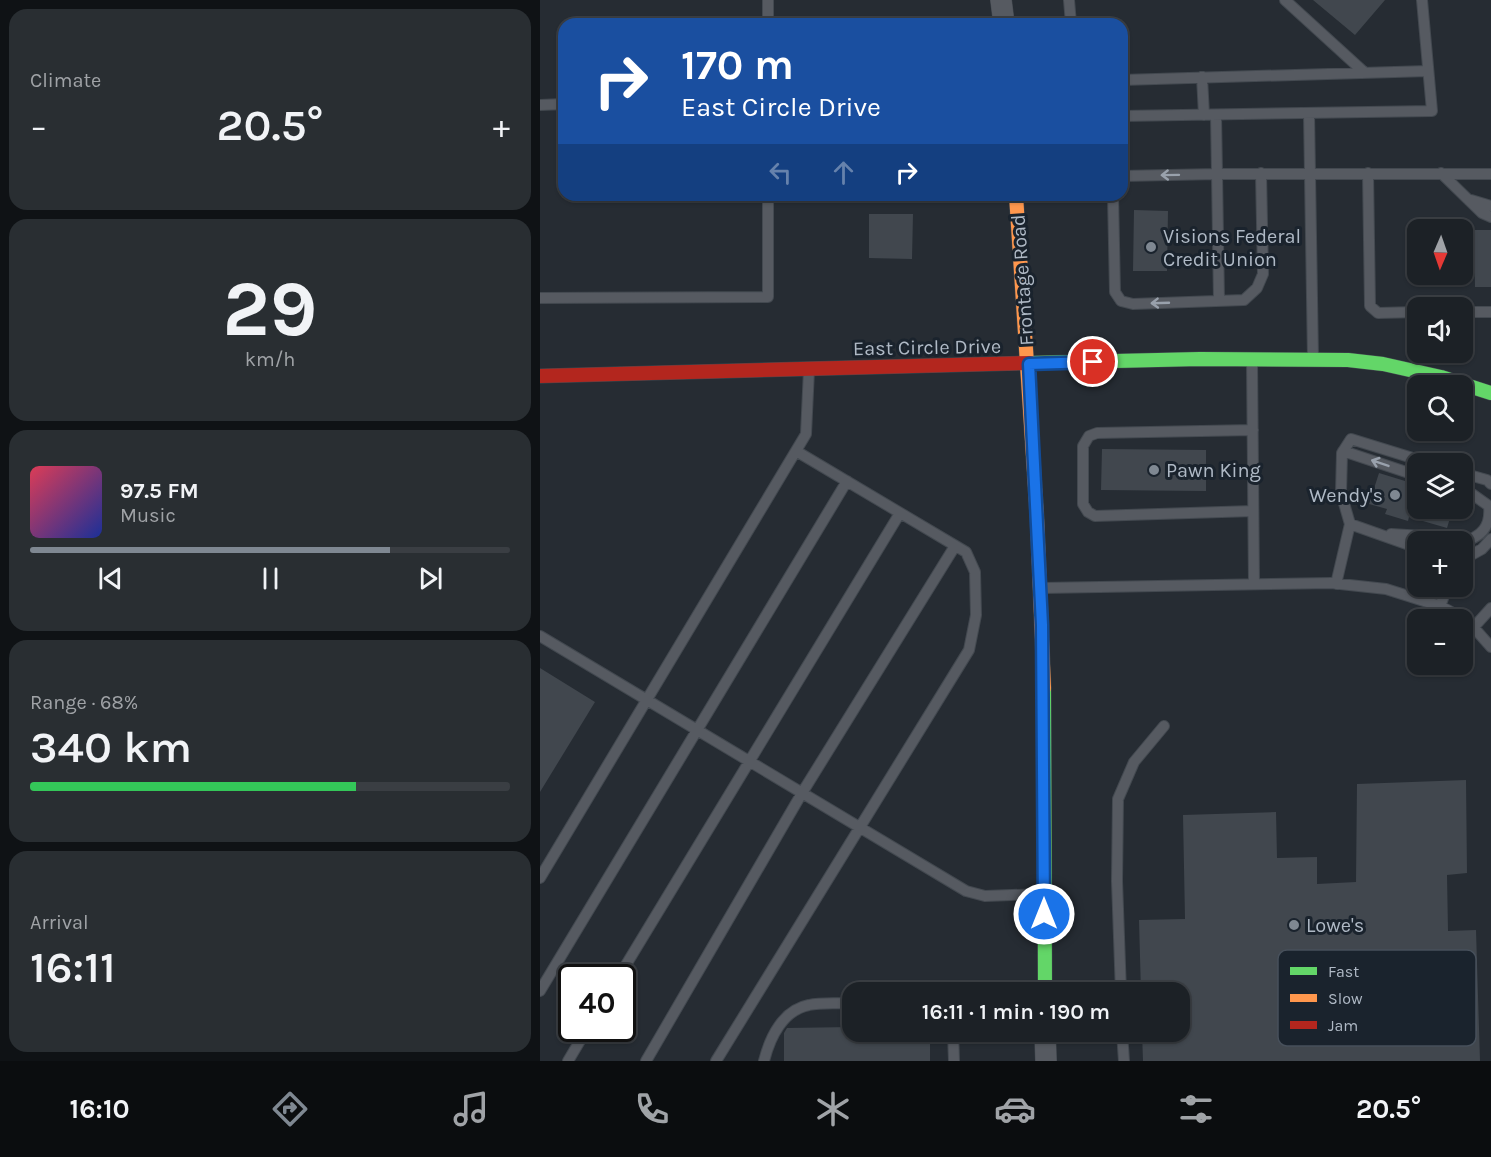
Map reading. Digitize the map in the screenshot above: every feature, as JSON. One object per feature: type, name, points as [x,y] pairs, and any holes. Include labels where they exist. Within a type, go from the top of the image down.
[{"type":"street","points":[[1001,0],[1003,18]]},
{"type":"street","name":"Frontage Road","points":[[1016,201],[1020,272],[1029,364],[1040,588],[1045,982]]},
{"type":"street","name":"East Circle Drive","points":[[540,375],[1200,359],[1348,360],[1383,364],[1441,377],[1491,393]]},
{"type":"street","points":[[1045,1042],[1046,1061]]},
{"type":"lane","points":[[768,0],[768,18]]},
{"type":"lane","points":[[1069,0],[1070,18]]},
{"type":"lane","points":[[1285,0],[1365,73]]},
{"type":"lane","points":[[1128,116],[1432,111],[1422,0]]},
{"type":"lane","points":[[1128,80],[1428,71]]},
{"type":"lane","points":[[1202,77],[1203,115]]},
{"type":"lane","points":[[540,105],[558,104]]},
{"type":"lane","points":[[1309,113],[1313,360]]},
{"type":"lane","points":[[1216,115],[1219,301]]},
{"type":"lane","points":[[1113,201],[1115,292],[1121,301],[1133,304],[1244,300],[1257,288],[1263,274],[1261,173]]},
{"type":"lane","points":[[1128,176],[1261,173],[1491,174]]},
{"type":"lane","points":[[1368,173],[1370,306],[1378,313],[1407,312]]},
{"type":"lane","points":[[1441,173],[1482,213],[1491,217]]},
{"type":"lane","points":[[1467,198],[1491,198]]},
{"type":"lane","points":[[1467,198],[1491,206]]},
{"type":"lane","points":[[540,298],[768,297],[768,201]]},
{"type":"lane","points":[[1473,312],[1491,312]]},
{"type":"lane","points":[[1252,359],[1254,584]]},
{"type":"lane","points":[[540,878],[806,434],[809,369]]},
{"type":"lane","points":[[1253,430],[1097,433],[1089,436],[1083,446],[1083,504],[1088,512],[1095,516],[1253,512]]},
{"type":"lane","points":[[1336,584],[1350,524],[1341,493],[1343,451],[1351,439],[1407,456]]},
{"type":"lane","points":[[716,1061],[969,650],[976,615],[975,572],[966,552],[796,451]]},
{"type":"lane","points":[[1343,451],[1407,472]]},
{"type":"lane","points":[[1473,476],[1487,480],[1491,484]]},
{"type":"lane","points":[[540,991],[847,481]]},
{"type":"lane","points":[[1473,495],[1489,506],[1490,518],[1485,530],[1473,538]]},
{"type":"lane","points":[[626,964],[900,513]]},
{"type":"lane","points":[[1350,524],[1407,544]]},
{"type":"lane","points":[[1375,533],[1407,535]]},
{"type":"lane","points":[[1473,554],[1482,549],[1491,539]]},
{"type":"lane","points":[[646,1061],[802,793],[955,546]]},
{"type":"lane","points":[[1040,588],[1336,584],[1386,589],[1446,609]]},
{"type":"lane","points":[[1440,606],[1444,597]]},
{"type":"lane","points":[[1491,608],[1473,628],[1491,647]]},
{"type":"lane","points":[[540,636],[966,891],[985,896],[1044,894]]},
{"type":"lane","points":[[1121,982],[1117,881],[1118,799],[1134,762],[1164,726]]},
{"type":"lane","points":[[764,1061],[768,1044],[787,1014],[808,1005],[842,1003]]},
{"type":"lane","points":[[568,1061],[579,1042]]},
{"type":"lane","points":[[953,1042],[954,1061]]},
{"type":"lane","points":[[1123,1042],[1124,1061]]},
{"type":"building","points":[[1313,0],[1385,0],[1355,35]]},
{"type":"building","name":"Visions Federal Credit Union","points":[[1134,210],[1168,211],[1167,271],[1133,271]]},
{"type":"building","points":[[869,214],[913,214],[912,259],[869,258]]},
{"type":"building","points":[[1474,230],[1491,230],[1491,287],[1475,287]]},
{"type":"building","name":"Pawn King","points":[[1102,449],[1206,450],[1206,491],[1101,490]]},
{"type":"building","name":"Wendy's","points":[[1379,473],[1407,482],[1408,521],[1385,514],[1387,509],[1369,504]]},
{"type":"building","name":"Wendy's","points":[[1416,519],[1450,519],[1447,528]]},
{"type":"building","points":[[540,668],[595,702],[540,792]]},
{"type":"building","name":"Lowe's","points":[[1466,780],[1467,873],[1447,875],[1448,931],[1476,930],[1480,1061],[1143,1061],[1142,1042],[1190,1042],[1190,982],[1141,982],[1139,920],[1185,919],[1183,815],[1276,812],[1277,858],[1317,857],[1317,884],[1356,882],[1357,784]]},
{"type":"building","points":[[842,1027],[842,1042],[930,1042],[930,1061],[784,1061],[784,1033],[787,1028]]},
{"type":"traffic: fast","points":[[1030,363],[1200,359],[1348,360],[1383,364],[1441,377],[1491,393]]},
{"type":"traffic: fast","points":[[1044,688],[1045,982]]},
{"type":"traffic: slow","points":[[1016,201],[1037,518],[1044,688]]},
{"type":"traffic: jam","points":[[540,376],[1030,363]]},
{"type":"place","name":"Visions Federal Credit Union","points":[[1151,247]]},
{"type":"place","name":"Pawn King","points":[[1154,470]]},
{"type":"place","name":"Wendy's","points":[[1395,495]]},
{"type":"place","name":"Lowe's","points":[[1294,925]]},
{"type":"route","points":[[1044,914],[1042,625],[1029,364],[1093,362]]}]
